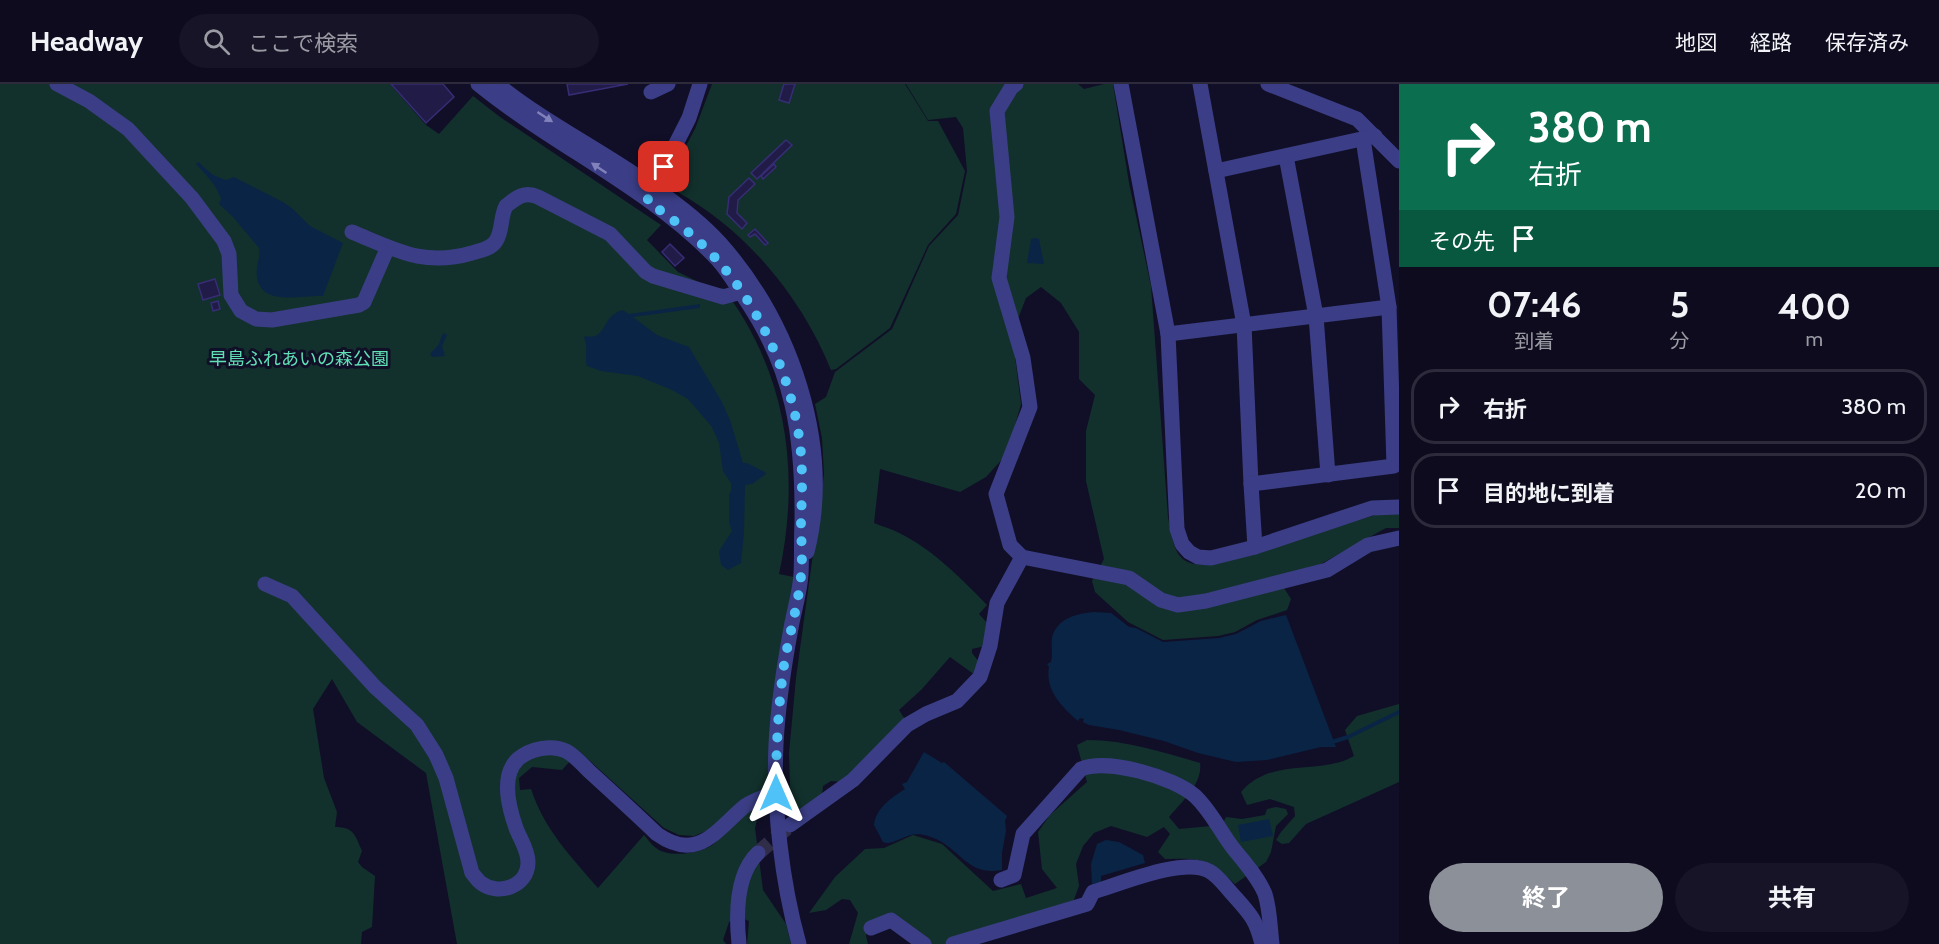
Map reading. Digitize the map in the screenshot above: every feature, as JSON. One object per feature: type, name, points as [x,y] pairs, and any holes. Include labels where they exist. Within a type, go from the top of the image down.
[{"type":"street","points":[[57,84],[89,100],[128,129],[192,198],[224,241],[229,254],[231,295],[241,311],[247,315],[256,319],[272,320],[359,305],[364,302],[388,247]]},
{"type":"street","points":[[478,84],[501,104],[694,218],[719,242],[766,308],[791,361],[806,415],[814,457],[814,525],[801,575],[783,675],[776,744],[776,793],[786,888],[800,944]]},
{"type":"street","points":[[497,84],[651,194],[720,263],[756,315],[788,385],[796,419],[802,487],[801,575]]},
{"type":"street","points":[[651,92],[668,84]]},
{"type":"street","points":[[651,194],[689,118],[700,84]]},
{"type":"street","points":[[1016,84],[997,111],[1007,217],[999,278],[1023,358],[1030,407],[996,495],[1010,545],[1022,557],[1129,578],[1161,600],[1178,605],[1206,601],[1327,570],[1368,545],[1399,538]]},
{"type":"street","points":[[1200,84],[1244,325],[1255,547]]},
{"type":"street","points":[[1268,84],[1357,119],[1369,138],[1399,161]]},
{"type":"street","points":[[1125,85],[1168,334],[1177,529],[1182,544],[1198,557],[1211,558],[1255,547],[1372,508],[1399,507]]},
{"type":"street","points":[[1216,171],[1369,138]]},
{"type":"street","points":[[1251,484],[1394,466],[1389,307],[1369,138]]},
{"type":"street","points":[[1286,156],[1316,316],[1328,475]]},
{"type":"street","points":[[352,232],[415,256],[445,259],[488,248],[499,235],[506,206],[520,195],[528,194],[610,234],[645,272],[653,276],[723,297],[741,292]]},
{"type":"street","points":[[1168,334],[1389,307]]},
{"type":"street","points":[[790,825],[853,780],[907,725],[957,701],[980,677],[990,646],[997,603],[1022,557]]},
{"type":"street","points":[[266,584],[292,596],[375,687],[417,725],[446,778],[472,873],[479,882],[490,889],[506,889],[516,885],[527,869],[526,851],[511,810],[508,778],[512,766],[519,758],[531,751],[542,748],[566,751],[657,834],[668,842],[683,845],[714,836],[747,804],[776,793]]},
{"type":"street","points":[[1001,880],[1014,875],[1023,834],[1081,769],[1088,766],[1101,766],[1149,773],[1176,784],[1193,795],[1220,826],[1265,895],[1272,944]]},
{"type":"street","points":[[739,944],[739,912],[743,875],[750,860],[758,852]]},
{"type":"street","points":[[953,944],[1087,904],[1093,892],[1175,867],[1203,868],[1211,872],[1254,919],[1262,944]]},
{"type":"street","points":[[871,928],[891,920],[924,944]]},
{"type":"green space","name":"早島ふれあいの森公園","points":[[0,84],[390,84],[426,125],[439,134],[473,96],[500,117],[661,225],[647,240],[678,272],[715,290],[723,288],[745,320],[762,354],[775,389],[788,461],[789,499],[786,536],[779,574],[794,577],[768,786],[713,828],[694,836],[679,835],[664,828],[579,751],[562,770],[532,767],[519,778],[520,790],[531,789],[551,830],[568,854],[598,888],[644,835],[654,846],[667,853],[697,852],[715,843],[749,810],[759,811],[755,828],[763,890],[786,924],[791,944],[747,944],[749,921],[737,916],[729,922],[723,940],[726,944],[457,944],[426,773],[357,722],[332,679],[313,709],[324,778],[337,812],[335,827],[346,828],[353,833],[362,851],[358,862],[375,876],[372,927],[362,932],[361,944],[0,944]]},
{"type":"green space","points":[[712,84],[905,84],[928,121],[938,121],[965,171],[956,214],[928,245],[890,328],[836,369],[831,370],[805,317],[770,269],[727,227],[679,193],[671,174],[695,129]]},
{"type":"green space","points":[[906,84],[1078,84],[1084,89],[1113,84],[1129,183],[1151,286],[1168,517],[1173,542],[1181,557],[1187,562],[1196,564],[1221,563],[1375,515],[1399,514],[1399,528],[1386,528],[1317,566],[1284,588],[1291,599],[1287,610],[1257,620],[1235,632],[1218,636],[1163,640],[1128,622],[1095,592],[1092,581],[1104,559],[1086,481],[1086,431],[1095,395],[1079,379],[1079,332],[1061,303],[1041,287],[1026,298],[1012,334],[1021,404],[1007,454],[986,477],[960,492],[880,469],[874,523],[901,534],[927,550],[987,605],[979,614],[988,624],[985,646],[972,649],[972,653],[979,662],[975,675],[950,657],[922,689],[899,710],[906,721],[844,782],[831,781],[823,786],[822,795],[791,819],[789,753],[796,678],[824,474],[822,438],[815,404],[826,397],[835,372],[892,329],[929,246],[958,215],[967,171],[963,128],[956,117],[928,120]]},
{"type":"green space","points":[[1399,704],[1399,782],[1306,824],[1289,843],[1282,844],[1276,840],[1295,816],[1294,807],[1270,799],[1247,805],[1241,792],[1253,781],[1267,774],[1341,762],[1354,756],[1345,730],[1357,716]]},
{"type":"green space","points":[[1087,740],[1130,744],[1200,763],[1195,785],[1169,817],[1179,829],[1222,825],[1226,817],[1242,819],[1265,815],[1267,809],[1276,807],[1286,809],[1288,814],[1276,826],[1271,852],[1266,862],[1235,884],[1218,869],[1204,861],[1165,859],[1158,852],[1170,834],[1164,827],[1147,837],[1111,826],[1094,833],[1083,846],[1076,864],[1079,886],[1073,902],[945,944],[931,944],[892,916],[867,929],[868,944],[849,944],[858,913],[850,900],[842,899],[826,910],[809,913],[835,877],[865,849],[884,848],[913,835],[942,844],[993,891],[1021,884],[1026,898],[1057,888],[1042,869],[1038,832],[1050,815],[1087,782],[1077,745]]},
{"type":"water","points":[[198,162],[213,175],[226,180],[234,177],[283,202],[310,226],[343,243],[323,296],[274,296],[260,286],[257,277],[259,248],[219,204],[221,199],[217,189],[196,164]]},
{"type":"water","points":[[1031,239],[1039,239],[1044,264],[1027,263]]},
{"type":"water","points":[[700,304],[700,308],[633,317],[657,335],[689,347],[722,402],[743,463],[766,474],[752,484],[745,485],[741,563],[728,570],[721,565],[719,551],[732,531],[729,522],[731,483],[723,471],[719,443],[712,427],[688,399],[672,390],[638,376],[601,371],[587,366],[586,363],[585,336],[597,335],[616,313],[623,310],[629,314]]},
{"type":"water","points":[[443,333],[447,335],[442,346],[445,356],[432,357],[430,354],[439,344]]},
{"type":"water","points":[[1094,612],[1111,613],[1129,627],[1136,628],[1163,642],[1219,638],[1236,634],[1261,621],[1286,615],[1336,747],[1321,747],[1267,760],[1236,762],[1198,753],[1164,741],[1089,725],[1083,722],[1084,719],[1080,718],[1078,721],[1060,703],[1052,690],[1047,664],[1051,662],[1052,638],[1058,626],[1068,618]]},
{"type":"water","points":[[924,752],[944,762],[1007,816],[1002,870],[979,869],[939,840],[920,834],[888,843],[883,842],[874,825],[875,819],[890,800],[905,789],[902,784],[907,782]]},
{"type":"water","points":[[1269,819],[1273,836],[1241,842],[1238,825]]},
{"type":"water","points":[[1106,840],[1119,842],[1143,855],[1145,863],[1101,876],[1101,882],[1092,884],[1091,864],[1097,844]]},
{"type":"building","points":[[391,84],[443,84],[454,97],[426,123]]},
{"type":"building","points":[[567,84],[628,84],[569,95]]},
{"type":"building","points":[[784,84],[795,84],[789,103],[779,100]]},
{"type":"building","points":[[786,140],[792,145],[757,179],[751,173]]},
{"type":"building","points":[[774,164],[776,167],[763,179],[761,176]]},
{"type":"building","points":[[749,178],[755,184],[738,200],[737,213],[747,223],[742,229],[727,214],[729,197]]},
{"type":"building","points":[[755,229],[768,243],[765,245],[755,234],[750,237],[748,235]]},
{"type":"building","points":[[670,244],[684,258],[675,266],[662,252]]},
{"type":"building","points":[[215,279],[220,295],[203,300],[198,284]]},
{"type":"building","points":[[218,301],[220,309],[213,311],[211,303]]},
{"type":"waterway","points":[[1329,743],[1348,737],[1399,712]]},
{"type":"tunnel","points":[[758,853],[788,827]]},
{"type":"route","points":[[664,167],[647,201],[694,237],[720,263],[737,286],[772,346],[788,385],[796,419],[802,487],[801,575],[784,665],[776,744],[776,793]]}]
